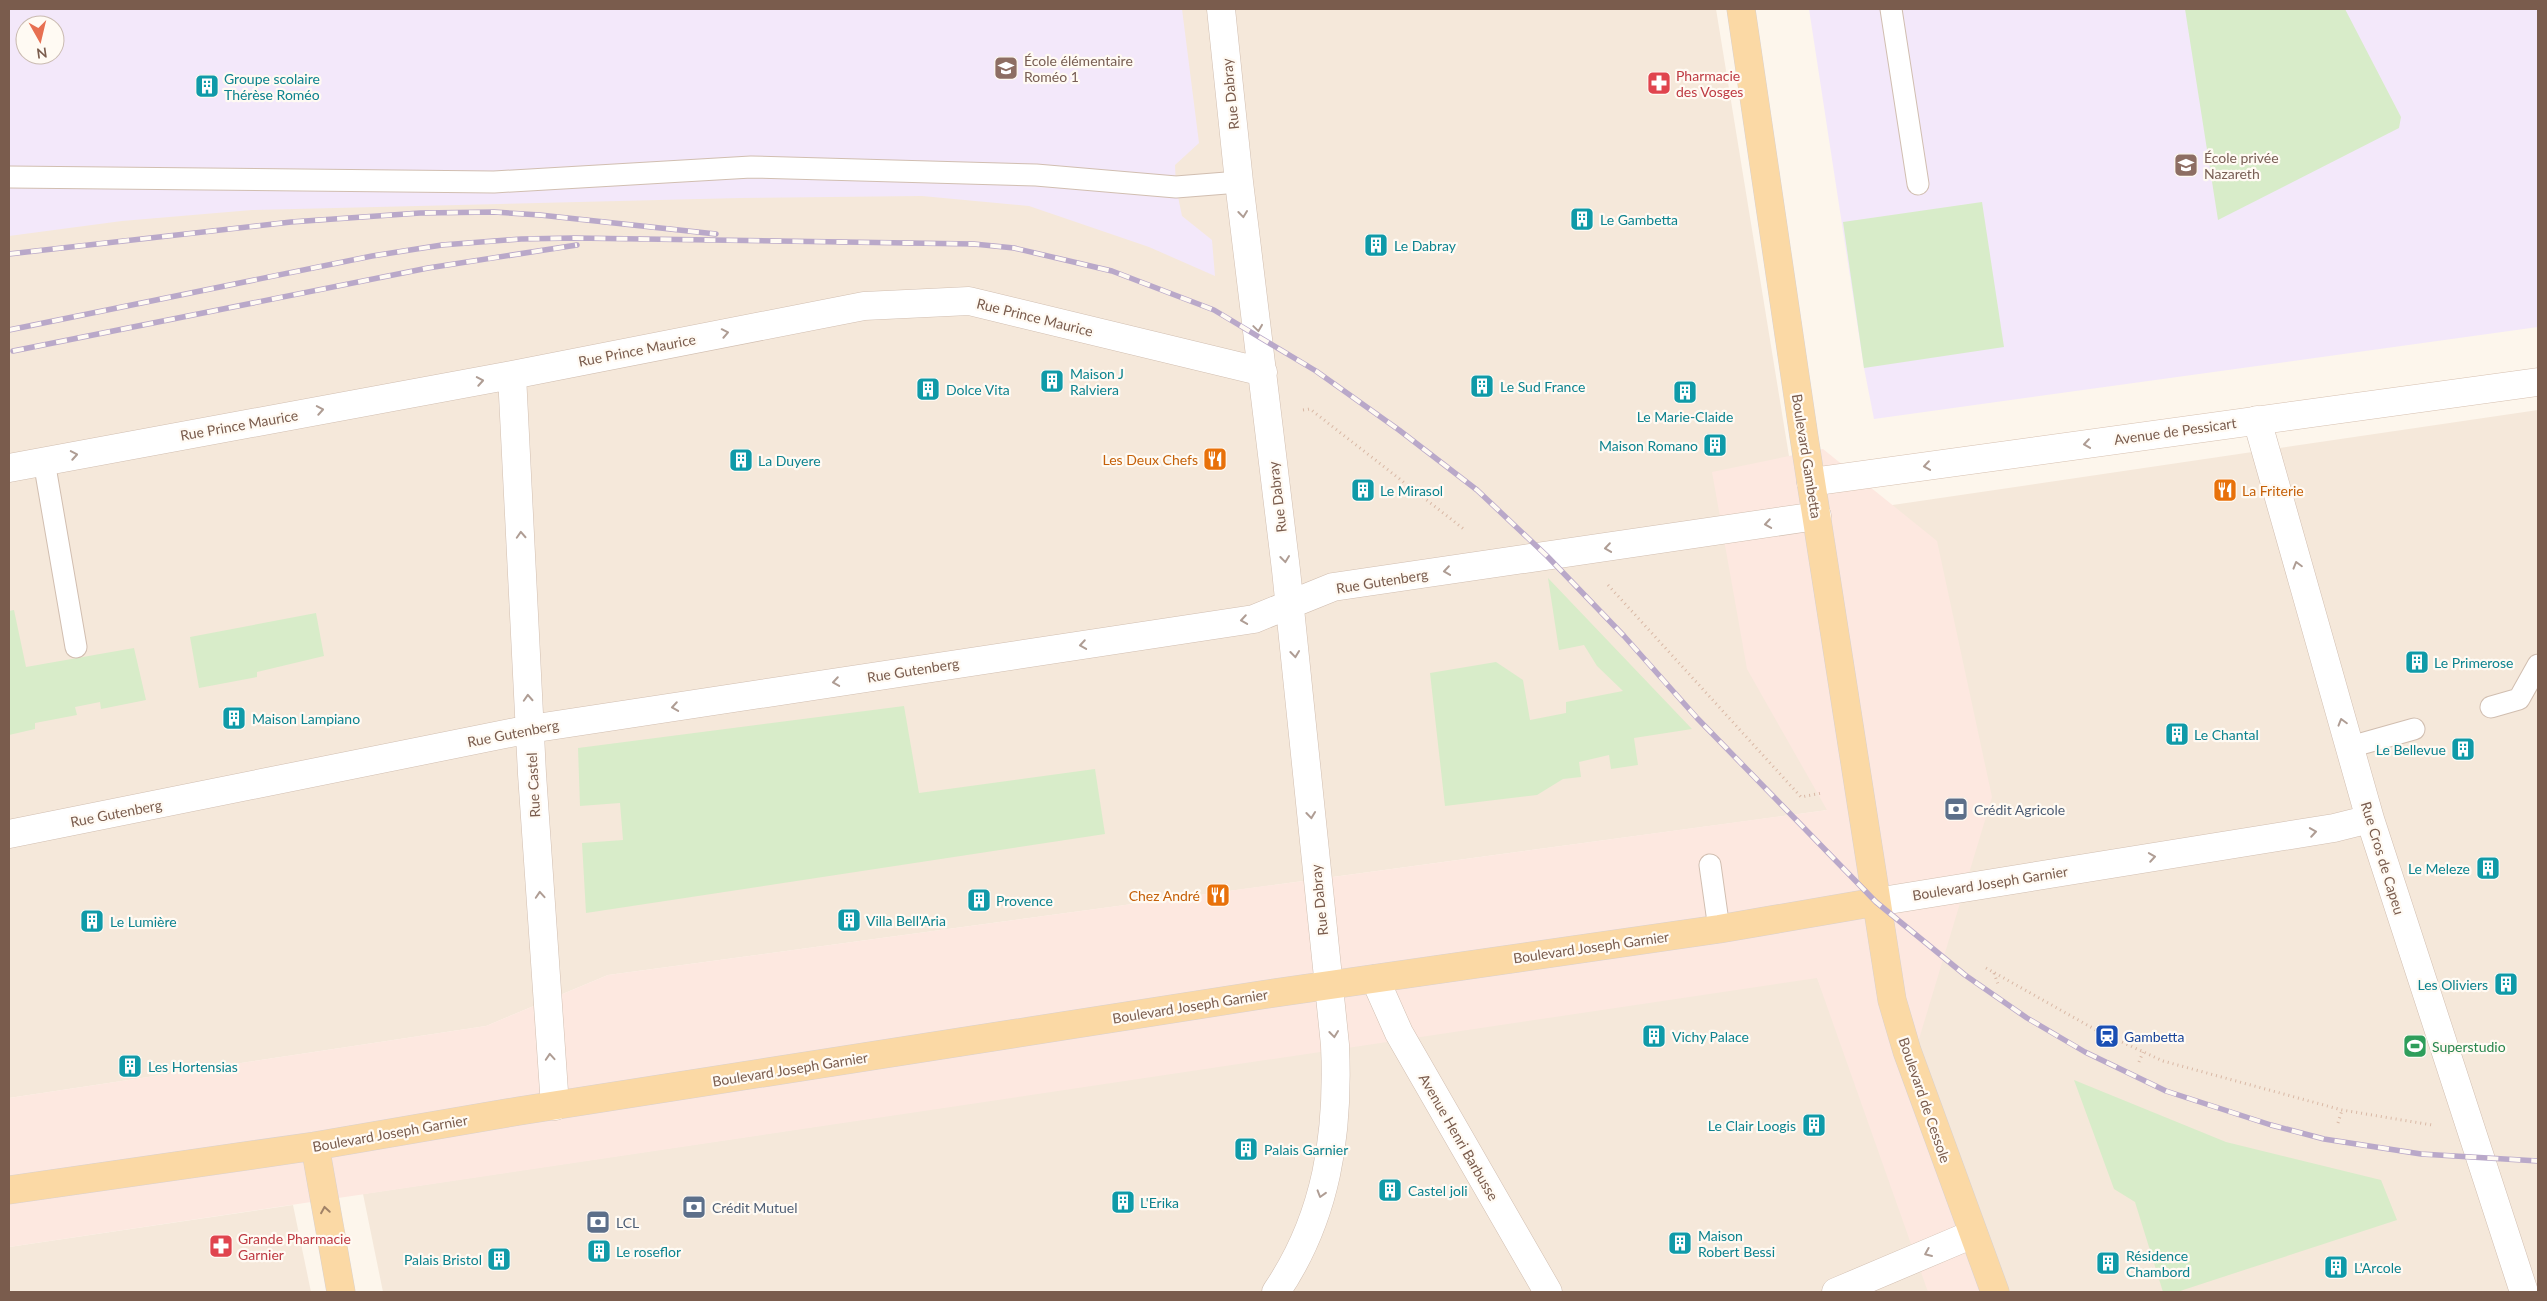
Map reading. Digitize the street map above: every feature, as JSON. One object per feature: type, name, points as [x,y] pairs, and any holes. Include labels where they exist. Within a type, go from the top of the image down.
[{"type":"main road","name":"Boulevard Gambetta","points":[[1741,9],[1816,516],[1876,902]]},
{"type":"main road","name":"Boulevard Joseph Garnier","points":[[9,1190],[316,1146],[555,1106],[1328,985],[1719,930],[1876,902]]},
{"type":"main road","name":"Boulevard de Cessole","points":[[1876,902],[1892,1000],[1907,1051],[1994,1292]]},
{"type":"main road","points":[[316,1146],[341,1292]]},
{"type":"street","name":"Rue Dabray","points":[[1222,9],[1239,182],[1290,605],[1335,1045],[1337,1090],[1334,1140],[1310,1232],[1293,1267],[1276,1292]]},
{"type":"street","name":"Rue Prince Maurice","points":[[9,468],[512,375],[864,306],[969,301],[1263,372]]},
{"type":"street","name":"Rue Castel","points":[[512,375],[530,729],[555,1106]]},
{"type":"street","name":"Avenue de Pessicart","points":[[1811,482],[2538,382]]},
{"type":"street","name":"Rue Cros de Capeu","points":[[2257,420],[2370,819],[2524,1292]]},
{"type":"street","name":"Rue Gutenberg","points":[[9,834],[530,729],[1254,619],[1333,587],[1816,516]]},
{"type":"street","name":"Boulevard Joseph Garnier","points":[[1876,902],[2334,828],[2370,819]]},
{"type":"street","name":"Avenue Henri Barbusse","points":[[1375,978],[1399,1033],[1548,1292]]},
{"type":"street","points":[[1836,1292],[1973,1234]]},
{"type":"lane","points":[[1891,9],[1918,184]]},
{"type":"lane","points":[[9,177],[494,182],[751,167],[1036,175],[1176,187],[1239,182]]},
{"type":"lane","points":[[44,461],[76,647]]},
{"type":"lane","points":[[2491,707],[2519,699],[2538,665]]},
{"type":"lane","points":[[2350,747],[2414,729]]},
{"type":"lane","points":[[1710,864],[1719,930]]},
{"type":"path","points":[[1268,414],[1310,409],[1507,562]]},
{"type":"path","points":[[1577,552],[1800,797],[1857,786]]},
{"type":"path","points":[[1986,968],[2096,1030],[2163,1061],[2239,1084],[2342,1110],[2424,1125],[2470,1126]]},
{"type":"path","points":[[1993,972],[1998,984]]},
{"type":"path","points":[[2139,1062],[2143,1052]]},
{"type":"path","points":[[2338,1123],[2342,1110]]},
{"type":"shaded area","points":[[9,9],[1716,9],[1796,499],[1828,810],[608,975],[486,1026],[9,1098]]},
{"type":"shaded area","points":[[9,9],[1182,9],[1199,143],[1175,165],[1176,187],[1182,216],[1212,240],[1215,276],[1149,247],[1029,206],[922,196],[740,198],[252,210],[122,221],[9,236]]},
{"type":"shaded area","name":"École privée Nazareth","points":[[1809,9],[2538,9],[2538,327],[1874,419],[1864,368]]},
{"type":"shaded area","points":[[2538,410],[2538,1292],[2009,1292],[1916,1049],[1879,507]]},
{"type":"shaded area","points":[[1823,449],[1937,541],[1992,797],[1916,1049],[2009,1292],[1928,1292],[1817,978],[9,1247],[9,1098],[486,1026],[608,975],[1827,810],[1747,669],[1712,472]]},
{"type":"shaded area","points":[[1817,977],[1935,1292],[383,1292],[363,1194]]},
{"type":"shaded area","points":[[293,1205],[311,1292],[9,1292],[9,1247]]},
{"type":"green space","points":[[2185,9],[2345,9],[2401,117],[2399,128],[2218,220]]},
{"type":"green space","points":[[1982,202],[2004,347],[1864,368],[1843,222]]},
{"type":"green space","points":[[1548,578],[1692,729],[1634,738],[1638,765],[1611,769],[1609,755],[1579,762],[1581,777],[1563,779],[1537,795],[1445,806],[1430,673],[1496,662],[1523,680],[1530,720],[1566,713],[1566,702],[1623,691],[1597,666],[1584,645],[1559,650]]},
{"type":"green space","points":[[14,610],[26,667],[134,648],[146,700],[101,709],[100,702],[75,707],[77,715],[35,723],[35,729],[9,735],[9,611]]},
{"type":"green space","points":[[316,613],[324,656],[257,672],[257,677],[199,688],[190,637]]},
{"type":"green space","points":[[904,706],[919,793],[1095,769],[1105,834],[586,913],[582,843],[623,840],[620,803],[580,806],[578,748]]},
{"type":"green space","points":[[2074,1080],[2226,1142],[2381,1180],[2397,1220],[2177,1292],[2163,1292],[2135,1202],[2114,1189]]},
{"type":"railway","points":[[9,254],[291,222],[420,213],[494,212],[540,215],[716,234]]},
{"type":"railway","points":[[9,330],[372,256],[442,245],[521,239],[573,238],[974,244],[1014,248],[1112,271],[1214,310],[1316,371],[1399,430],[1477,490],[1547,556],[1624,636],[1697,718],[1876,902],[1965,975],[2027,1018],[2085,1052],[2166,1091],[2271,1125],[2324,1139],[2421,1154],[2538,1161]]},
{"type":"railway","points":[[13,351],[428,268],[577,245]]},
{"type":"place","name":"École élémentaire Roméo 1","points":[[1006,68]]},
{"type":"place","name":"Pharmacie des Vosges","points":[[1659,83]]},
{"type":"place","name":"Groupe scolaire Thérèse Roméo","points":[[207,86]]},
{"type":"place","name":"École privée Nazareth","points":[[2186,165]]},
{"type":"place","name":"Le Gambetta","points":[[1582,219]]},
{"type":"place","name":"Le Dabray","points":[[1376,245]]},
{"type":"place","name":"Maison J Ralviera","points":[[1052,381]]},
{"type":"place","name":"Le Sud France","points":[[1482,386]]},
{"type":"place","name":"Dolce Vita","points":[[928,389]]},
{"type":"place","name":"Le Marie-Claide","points":[[1685,392]]},
{"type":"place","name":"Maison Romano","points":[[1715,445]]},
{"type":"place","name":"Les Deux Chefs","points":[[1215,459]]},
{"type":"place","name":"La Duyere","points":[[741,460]]},
{"type":"place","name":"Le Mirasol","points":[[1363,490]]},
{"type":"place","name":"La Friterie","points":[[2225,490]]},
{"type":"place","name":"Le Primerose","points":[[2417,662]]},
{"type":"place","name":"Maison Lampiano","points":[[234,718]]},
{"type":"place","name":"Le Chantal","points":[[2177,734]]},
{"type":"place","name":"Le Bellevue","points":[[2463,749]]},
{"type":"place","name":"Crédit Agricole","points":[[1956,809]]},
{"type":"place","name":"Le Meleze","points":[[2488,868]]},
{"type":"place","name":"Chez André","points":[[1218,895]]},
{"type":"place","name":"Provence","points":[[979,900]]},
{"type":"place","name":"Villa Bell'Aria","points":[[849,920]]},
{"type":"place","name":"Le Lumière","points":[[92,921]]},
{"type":"place","name":"Les Oliviers","points":[[2506,984]]},
{"type":"place","name":"Vichy Palace","points":[[1654,1036]]},
{"type":"place","name":"Gambetta","points":[[2107,1036]]},
{"type":"place","name":"Superstudio","points":[[2415,1046]]},
{"type":"place","name":"Les Hortensias","points":[[130,1066]]},
{"type":"place","name":"Le Clair Loogis","points":[[1814,1125]]},
{"type":"place","name":"Palais Garnier","points":[[1246,1149]]},
{"type":"place","name":"Castel joli","points":[[1390,1190]]},
{"type":"place","name":"L'Erika","points":[[1123,1202]]},
{"type":"place","name":"Crédit Mutuel","points":[[694,1207]]},
{"type":"place","name":"LCL","points":[[598,1222]]},
{"type":"place","name":"Maison Robert Bessi","points":[[1680,1243]]},
{"type":"place","name":"Grande Pharmacie Garnier","points":[[221,1246]]},
{"type":"place","name":"Le roseflor","points":[[599,1251]]},
{"type":"place","name":"Palais Bristol","points":[[499,1259]]},
{"type":"place","name":"Résidence Chambord","points":[[2108,1263]]},
{"type":"place","name":"L'Arcole","points":[[2336,1267]]}]
